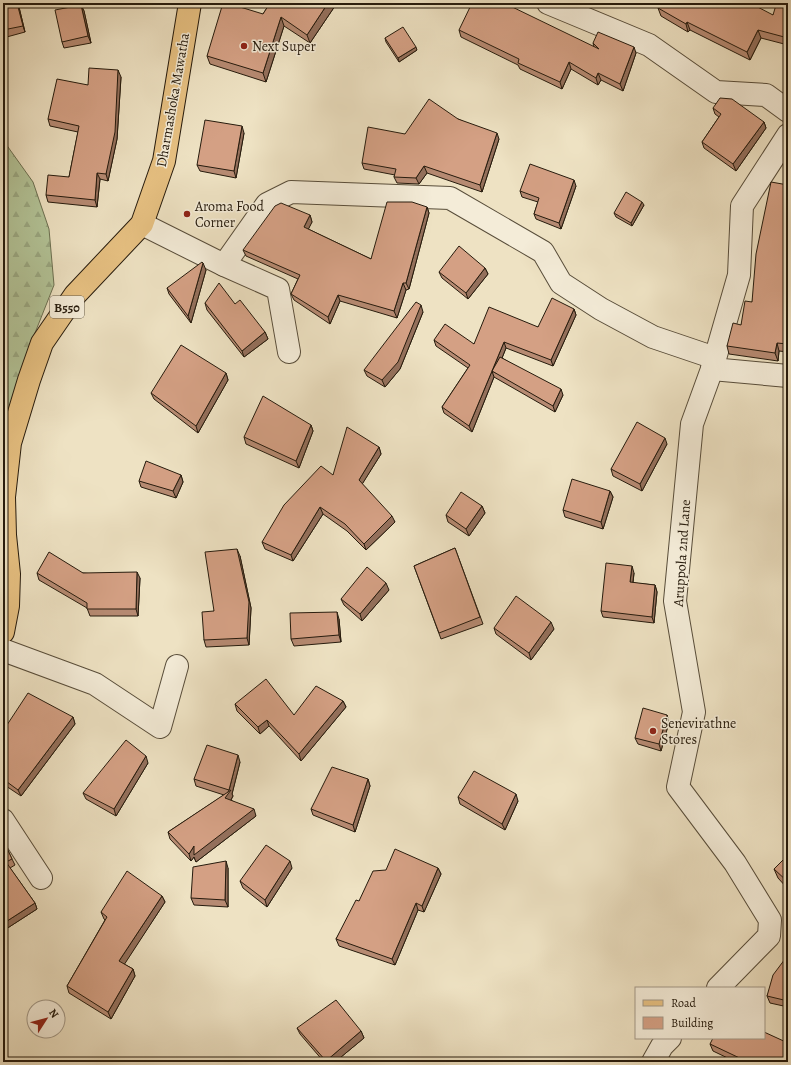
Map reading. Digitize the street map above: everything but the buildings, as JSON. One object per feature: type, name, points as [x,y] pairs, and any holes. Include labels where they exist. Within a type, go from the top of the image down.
[{"type":"main road","name":"Dharmashoka Mawatha","points":[[3,632],[8,606],[9,574],[5,535],[4,497],[10,443],[42,343],[75,295],[142,224],[164,161],[190,3]]},
{"type":"street","points":[[548,3],[649,45],[716,92],[766,95],[788,111]]},
{"type":"street","name":"Aruppola 2nd Lane","points":[[719,987],[769,936],[770,920],[734,863],[678,787],[694,712],[675,601],[692,424],[713,363],[739,275],[742,206],[788,135]]},
{"type":"street","points":[[224,265],[268,204],[291,192],[450,198],[543,252],[561,283],[601,309],[653,337],[713,363],[788,376]]},
{"type":"street","points":[[142,224],[224,265],[278,289],[289,352]]},
{"type":"street","points":[[3,650],[95,684],[160,727],[177,666]]},
{"type":"street","points":[[3,820],[41,878]]},
{"type":"street","points":[[653,1062],[662,1046],[669,1039]]},
{"type":"green space","points":[[3,140],[33,182],[49,229],[54,285],[31,343],[3,450]]},
{"type":"place","name":"Next Super","points":[[244,46]]},
{"type":"place","name":"Aroma Food Corner","points":[[187,214]]},
{"type":"place","name":"Senevirathne Stores","points":[[653,731]]}]
